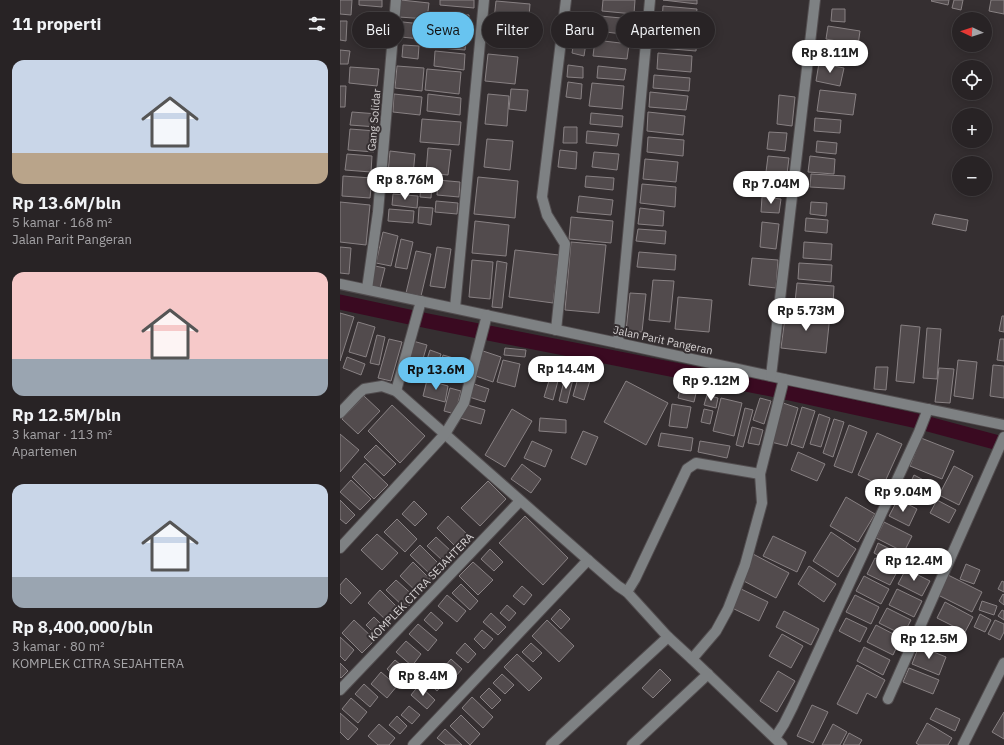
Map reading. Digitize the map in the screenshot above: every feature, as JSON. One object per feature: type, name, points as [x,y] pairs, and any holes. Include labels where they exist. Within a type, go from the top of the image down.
[{"type":"street","name":"Gang Solidar","points":[[367,289],[378,212],[396,0]]},
{"type":"street","points":[[455,308],[484,0]]},
{"type":"street","points":[[556,330],[565,244],[547,215],[542,197],[566,0]]},
{"type":"street","points":[[618,343],[650,0]]},
{"type":"street","points":[[771,376],[815,0]]},
{"type":"street","name":"Jalan Parit Pangeran","points":[[340,284],[367,289],[420,305],[455,308],[771,376],[783,383],[926,412],[1004,425]]},
{"type":"street","points":[[396,391],[420,305]]},
{"type":"street","points":[[340,548],[445,434],[464,403],[487,315]]},
{"type":"street","points":[[692,658],[716,631],[728,609],[745,565],[762,503],[760,474],[783,383]]},
{"type":"street","points":[[340,414],[364,389],[382,386],[396,391],[520,501],[618,586],[627,592],[668,637],[692,658],[778,742],[784,724],[919,432],[926,412]]},
{"type":"street","points":[[888,699],[1004,437]]},
{"type":"street","points":[[627,592],[635,579],[687,469],[696,463],[760,474]]},
{"type":"street","name":"KOMPLEK CITRA SEJAHTERA","points":[[340,690],[520,501]]},
{"type":"street","points":[[413,745],[588,560]]},
{"type":"street","points":[[550,745],[668,637]]},
{"type":"street","points":[[963,745],[1004,663]]},
{"type":"street","points":[[632,745],[708,674]]},
{"type":"building","points":[[340,0],[352,0],[351,15],[340,14]]},
{"type":"building","points":[[359,0],[382,0],[382,7],[359,5]]},
{"type":"building","points":[[401,0],[429,3],[428,12],[412,12],[412,18],[404,17],[404,12],[400,12]]},
{"type":"building","points":[[440,0],[474,0],[474,8],[440,5]]},
{"type":"building","points":[[603,0],[635,0],[634,12],[602,11]]},
{"type":"building","points":[[663,0],[697,0],[697,4]]},
{"type":"building","points":[[949,0],[948,5],[931,1]]},
{"type":"building","points":[[954,0],[963,0],[961,10],[952,8]]},
{"type":"building","points":[[991,0],[1004,0],[1004,14],[989,11]]},
{"type":"building","points":[[496,1],[530,4],[529,12],[495,12]]},
{"type":"building","points":[[663,6],[697,9],[697,12],[663,12]]},
{"type":"building","points":[[832,9],[845,9],[845,22],[831,21]]},
{"type":"building","points":[[608,17],[616,18],[616,33],[608,32]]},
{"type":"building","points":[[340,21],[347,21],[346,41],[340,40]]},
{"type":"building","points":[[404,22],[412,23],[412,38],[404,37]]},
{"type":"building","points":[[828,26],[860,31],[858,45],[826,39]]},
{"type":"building","points":[[608,42],[616,42],[616,48],[628,48],[627,59],[593,56],[594,48],[608,48]]},
{"type":"building","points":[[404,45],[412,46],[412,48],[419,48],[418,59],[402,57]]},
{"type":"building","points":[[823,47],[845,50],[843,63],[821,60]]},
{"type":"building","points":[[441,48],[465,48],[465,50]]},
{"type":"building","points":[[573,48],[585,48],[584,56],[572,53]]},
{"type":"building","points":[[660,48],[696,48],[696,51]]},
{"type":"building","points":[[340,50],[350,51],[348,64],[340,64]]},
{"type":"building","points":[[435,51],[465,54],[464,70],[434,66]]},
{"type":"building","points":[[658,53],[692,56],[691,72],[657,69]]},
{"type":"building","points":[[488,54],[518,57],[515,84],[485,81]]},
{"type":"building","points":[[819,63],[844,68],[840,86],[816,81]]},
{"type":"building","points":[[568,65],[583,67],[583,78],[567,77]]},
{"type":"building","points":[[397,66],[424,68],[422,91],[395,88]]},
{"type":"building","points":[[598,66],[626,69],[624,80],[597,78]]},
{"type":"building","points":[[350,67],[379,69],[377,86],[349,83]]},
{"type":"building","points":[[427,69],[461,72],[459,94],[425,90]]},
{"type":"building","points":[[654,75],[690,78],[689,91],[653,88]]},
{"type":"building","points":[[568,82],[582,84],[581,99],[566,97]]},
{"type":"building","points":[[592,83],[624,86],[622,109],[589,106]]},
{"type":"building","points":[[340,86],[346,86],[345,107],[340,107]]},
{"type":"building","points":[[511,89],[528,90],[526,111],[509,109]]},
{"type":"building","points":[[820,90],[856,94],[853,115],[817,111]]},
{"type":"building","points":[[650,92],[688,96],[686,110],[649,107]]},
{"type":"building","points":[[394,94],[422,97],[420,115],[393,112]]},
{"type":"building","points":[[428,94],[461,98],[460,115],[427,111]]},
{"type":"building","points":[[488,94],[509,96],[507,126],[485,124]]},
{"type":"building","points":[[779,95],[795,97],[792,126],[777,124]]},
{"type":"building","points":[[352,112],[378,114],[377,127],[350,125]]},
{"type":"building","points":[[648,112],[685,116],[683,135],[647,131]]},
{"type":"building","points":[[591,113],[623,116],[622,127],[590,124]]},
{"type":"building","points":[[815,118],[841,120],[840,133],[814,131]]},
{"type":"building","points":[[422,119],[461,122],[459,145],[420,142]]},
{"type":"building","points":[[564,127],[577,127],[577,143],[563,143]]},
{"type":"building","points":[[350,129],[376,131],[374,152],[348,150]]},
{"type":"building","points":[[587,131],[619,134],[617,146],[586,143]]},
{"type":"building","points":[[769,132],[787,133],[785,151],[767,149]]},
{"type":"building","points":[[648,137],[684,140],[683,156],[647,152]]},
{"type":"building","points":[[487,139],[513,141],[510,170],[484,167]]},
{"type":"building","points":[[817,141],[837,143],[836,154],[816,152]]},
{"type":"building","points":[[428,148],[451,150],[448,175],[426,173]]},
{"type":"building","points":[[560,150],[577,152],[576,169],[558,167]]},
{"type":"building","points":[[390,151],[415,154],[413,175],[388,173]]},
{"type":"building","points":[[594,152],[619,154],[617,170],[592,167]]},
{"type":"building","points":[[347,154],[372,156],[371,172],[345,170]]},
{"type":"building","points":[[768,156],[789,158],[787,174],[766,172]]},
{"type":"building","points":[[810,156],[835,159],[834,174],[808,172]]},
{"type":"building","points":[[645,159],[678,162],[676,182],[643,179]]},
{"type":"building","points":[[811,174],[845,176],[844,189],[810,187]]},
{"type":"building","points":[[343,176],[372,178],[370,198],[342,196]]},
{"type":"building","points":[[390,176],[414,178],[413,189],[389,187]]},
{"type":"building","points":[[586,176],[614,178],[613,190],[585,187]]},
{"type":"building","points":[[478,177],[518,181],[515,218],[474,214]]},
{"type":"building","points":[[438,180],[460,182],[459,197],[437,195]]},
{"type":"building","points":[[764,181],[782,182],[781,193],[763,191]]},
{"type":"building","points":[[642,184],[676,187],[675,207],[640,203]]},
{"type":"building","points":[[421,185],[432,186],[431,198],[420,197]]},
{"type":"building","points":[[393,194],[418,196],[417,208],[392,205]]},
{"type":"building","points":[[579,196],[613,200],[611,215],[577,212]]},
{"type":"building","points":[[762,197],[781,199],[779,213],[761,212]]},
{"type":"building","points":[[436,201],[458,203],[457,214],[435,212]]},
{"type":"building","points":[[340,202],[370,205],[366,245],[340,242]]},
{"type":"building","points":[[811,202],[827,203],[826,216],[810,214]]},
{"type":"building","points":[[419,207],[433,208],[431,225],[418,223]]},
{"type":"building","points":[[640,208],[664,211],[663,226],[638,224]]},
{"type":"building","points":[[389,209],[414,211],[413,223],[388,221]]},
{"type":"building","points":[[935,214],[968,220],[966,231],[932,224]]},
{"type":"building","points":[[571,217],[613,221],[611,243],[569,239]]},
{"type":"building","points":[[806,218],[828,220],[827,233],[805,231]]},
{"type":"building","points":[[475,221],[509,225],[506,256],[472,253]]},
{"type":"building","points":[[762,222],[779,224],[776,249],[760,247]]},
{"type":"building","points":[[638,229],[666,231],[665,244],[636,241]]},
{"type":"building","points":[[383,232],[398,236],[391,266],[376,263]]},
{"type":"building","points":[[401,239],[413,242],[407,269],[395,267]]},
{"type":"building","points":[[571,242],[606,245],[599,313],[565,310]]},
{"type":"building","points":[[804,242],[832,244],[831,260],[803,258]]},
{"type":"building","points":[[340,247],[351,248],[349,274],[340,273]]},
{"type":"building","points":[[437,247],[451,249],[445,288],[430,286]]},
{"type":"building","points":[[515,250],[559,255],[553,303],[509,297]]},
{"type":"building","points":[[416,251],[431,254],[421,296],[406,293]]},
{"type":"building","points":[[639,252],[676,255],[675,270],[637,267]]},
{"type":"building","points":[[752,258],[778,260],[776,288],[749,285]]},
{"type":"building","points":[[472,260],[493,262],[490,299],[469,297]]},
{"type":"building","points":[[497,261],[507,263],[502,308],[492,307]]},
{"type":"building","points":[[799,263],[832,265],[831,282],[798,279]]},
{"type":"building","points":[[375,266],[385,268],[380,288],[370,285]]},
{"type":"building","points":[[653,280],[674,281],[670,322],[649,320]]},
{"type":"building","points":[[797,283],[834,286],[833,305],[795,302]]},
{"type":"building","points":[[630,293],[646,294],[642,332],[626,331]]},
{"type":"building","points":[[678,297],[712,300],[709,332],[675,329]]},
{"type":"building","points":[[786,310],[830,315],[826,353],[781,348]]},
{"type":"building","points":[[340,313],[354,317],[340,361]]},
{"type":"building","points":[[1002,316],[1004,316],[1004,332],[999,331]]},
{"type":"building","points":[[358,322],[375,327],[366,357],[349,352]]},
{"type":"building","points":[[901,325],[920,327],[914,383],[896,381]]},
{"type":"building","points":[[927,328],[941,329],[937,379],[923,378]]},
{"type":"building","points":[[377,335],[385,337],[379,365],[370,363]]},
{"type":"building","points":[[389,339],[402,342],[391,381],[378,378]]},
{"type":"building","points":[[1000,339],[1004,339],[1004,361],[997,360]]},
{"type":"building","points":[[413,341],[427,345],[418,376],[404,371]]},
{"type":"building","points":[[505,348],[526,350],[525,357],[504,355]]},
{"type":"building","points":[[430,350],[441,354],[434,375],[423,372]]},
{"type":"building","points":[[480,350],[501,357],[493,382],[473,375]]},
{"type":"building","points":[[443,355],[457,359],[451,382],[437,378]]},
{"type":"building","points":[[347,357],[365,364],[361,375],[343,368]]},
{"type":"building","points":[[460,358],[470,361],[463,381],[454,378]]},
{"type":"building","points":[[503,360],[520,364],[515,387],[497,382]]},
{"type":"building","points":[[958,360],[977,362],[973,399],[954,396]]},
{"type":"building","points":[[993,365],[1004,366],[1004,398],[990,396]]},
{"type":"building","points":[[876,367],[888,367],[886,390],[874,389]]},
{"type":"building","points":[[939,368],[954,369],[950,403],[935,402]]},
{"type":"building","points":[[552,371],[560,373],[553,400],[544,397]]},
{"type":"building","points":[[580,371],[592,374],[584,400],[573,396]]},
{"type":"building","points":[[565,377],[573,379],[567,403],[559,401]]},
{"type":"building","points":[[427,380],[448,386],[445,402],[423,396]]},
{"type":"building","points":[[626,381],[668,403],[646,445],[604,422]]},
{"type":"building","points":[[471,383],[489,389],[485,402],[466,396]]},
{"type":"building","points":[[681,385],[697,389],[694,402],[678,398]]},
{"type":"building","points":[[450,388],[461,391],[455,414],[444,411]]},
{"type":"building","points":[[707,395],[718,398],[716,408],[704,405]]},
{"type":"building","points":[[364,396],[380,411],[358,434],[342,419]]},
{"type":"building","points":[[721,398],[742,403],[734,436],[713,431]]},
{"type":"building","points":[[760,398],[771,401],[764,424],[753,420]]},
{"type":"building","points":[[783,403],[798,408],[787,446],[771,442]]},
{"type":"building","points":[[464,404],[485,410],[481,424],[460,418]]},
{"type":"building","points":[[672,404],[691,407],[687,428],[669,426]]},
{"type":"building","points":[[392,405],[425,436],[400,463],[368,431]]},
{"type":"building","points":[[802,407],[815,411],[803,448],[791,444]]},
{"type":"building","points":[[745,408],[753,410],[743,447],[736,445]]},
{"type":"building","points":[[512,409],[532,421],[505,467],[485,455]]},
{"type":"building","points":[[704,409],[713,411],[710,424],[701,422]]},
{"type":"building","points":[[819,414],[830,418],[821,447],[810,444]]},
{"type":"building","points":[[540,418],[566,420],[566,433],[539,431]]},
{"type":"building","points":[[834,419],[844,422],[833,457],[823,453]]},
{"type":"building","points":[[849,425],[867,432],[852,473],[834,466]]},
{"type":"building","points":[[752,427],[763,430],[759,445],[748,443]]},
{"type":"building","points":[[583,431],[598,437],[586,465],[571,458]]},
{"type":"building","points":[[661,433],[693,438],[691,451],[658,446]]},
{"type":"building","points":[[877,433],[902,444],[883,486],[858,475]]},
{"type":"building","points":[[340,434],[359,450],[340,472]]},
{"type":"building","points":[[921,438],[954,451],[942,479],[910,466]]},
{"type":"building","points":[[532,441],[552,450],[545,467],[524,458]]},
{"type":"building","points":[[700,441],[730,446],[727,458],[698,452]]},
{"type":"building","points":[[376,445],[396,464],[384,476],[364,457]]},
{"type":"building","points":[[798,452],[825,464],[817,481],[791,470]]},
{"type":"building","points":[[365,463],[388,485],[374,499],[352,477]]},
{"type":"building","points":[[522,464],[541,479],[531,493],[511,479]]},
{"type":"building","points":[[954,466],[973,476],[959,505],[939,495]]},
{"type":"building","points":[[914,475],[935,486],[928,501],[907,490]]},
{"type":"building","points":[[351,480],[371,499],[360,510],[340,492]]},
{"type":"building","points":[[488,481],[506,499],[480,526],[461,508]]},
{"type":"building","points":[[846,497],[875,514],[858,542],[830,526]]},
{"type":"building","points":[[898,499],[917,509],[909,526],[889,516]]},
{"type":"building","points":[[340,500],[355,515],[346,524],[340,519]]},
{"type":"building","points":[[937,500],[956,510],[949,523],[930,513]]},
{"type":"building","points":[[414,501],[427,514],[415,526],[402,514]]},
{"type":"building","points":[[448,516],[469,536],[458,549],[437,528]]},
{"type":"building","points":[[525,516],[568,558],[543,585],[499,543]]},
{"type":"building","points":[[397,519],[417,539],[405,552],[384,532]]},
{"type":"building","points":[[884,522],[912,536],[904,552],[876,538]]},
{"type":"building","points":[[831,532],[856,549],[838,577],[813,561]]},
{"type":"building","points":[[377,534],[398,553],[382,570],[361,550]]},
{"type":"building","points":[[773,536],[806,552],[797,572],[763,556]]},
{"type":"building","points":[[436,537],[452,552],[443,561],[427,546]]},
{"type":"building","points":[[878,543],[902,555],[897,565],[874,553]]},
{"type":"building","points":[[420,545],[440,565],[431,575],[410,555]]},
{"type":"building","points":[[490,549],[503,562],[494,571],[481,559]]},
{"type":"building","points":[[753,554],[789,573],[776,598],[740,579]]},
{"type":"building","points":[[875,558],[898,570],[890,585],[867,574]]},
{"type":"building","points":[[413,562],[431,580],[418,593],[400,576]]},
{"type":"building","points":[[473,562],[493,580],[478,595],[459,576]]},
{"type":"building","points":[[966,564],[980,570],[974,584],[960,579]]},
{"type":"building","points":[[809,566],[836,584],[824,602],[798,584]]},
{"type":"building","points":[[906,569],[930,581],[922,596],[898,584]]},
{"type":"building","points":[[948,575],[982,592],[972,612],[938,595]]},
{"type":"building","points":[[864,576],[889,589],[881,604],[856,591]]},
{"type":"building","points":[[346,578],[361,593],[351,604],[340,593],[340,585]]},
{"type":"building","points":[[396,580],[416,598],[406,609],[386,590]]},
{"type":"building","points":[[1002,581],[1004,582],[1004,592],[998,589]]},
{"type":"building","points":[[461,584],[478,601],[470,610],[452,593]]},
{"type":"building","points":[[522,586],[532,595],[524,605],[513,596]]},
{"type":"building","points":[[739,588],[768,602],[759,621],[730,607]]},
{"type":"building","points":[[897,589],[922,601],[914,617],[889,605]]},
{"type":"building","points":[[380,590],[399,609],[387,621],[368,603]]},
{"type":"building","points":[[1003,594],[1004,595],[1004,605],[999,601]]},
{"type":"building","points":[[447,595],[466,611],[457,622],[438,606]]},
{"type":"building","points":[[855,595],[879,607],[871,624],[846,612]]},
{"type":"building","points":[[982,601],[997,606],[994,615],[979,610]]},
{"type":"building","points":[[945,602],[973,617],[965,632],[937,618]]},
{"type":"building","points":[[507,605],[516,613],[509,621],[500,613]]},
{"type":"building","points":[[887,608],[911,620],[903,635],[879,623]]},
{"type":"building","points":[[560,609],[570,619],[561,629],[551,619]]},
{"type":"building","points":[[1002,610],[1004,611],[1004,620],[998,616]]},
{"type":"building","points":[[784,611],[819,629],[811,645],[776,627]]},
{"type":"building","points":[[431,612],[443,623],[436,631],[424,620]]},
{"type":"building","points":[[491,613],[506,627],[498,635],[483,622]]},
{"type":"building","points":[[980,614],[991,620],[985,632],[974,627]]},
{"type":"building","points":[[374,617],[385,628],[377,636],[366,625]]},
{"type":"building","points":[[846,618],[867,628],[860,642],[839,631]]},
{"type":"building","points":[[354,620],[375,640],[362,653],[342,633]]},
{"type":"building","points":[[547,620],[574,646],[559,662],[532,636]]},
{"type":"building","points":[[995,620],[1004,624],[1004,632],[1000,640],[988,634]]},
{"type":"building","points":[[418,624],[437,640],[428,651],[409,634]]},
{"type":"building","points":[[876,625],[901,638],[893,655],[867,642]]},
{"type":"building","points":[[482,630],[493,639],[484,649],[474,639]]},
{"type":"building","points":[[782,634],[803,646],[791,668],[769,656]]},
{"type":"building","points":[[340,637],[354,650],[345,661],[340,656]]},
{"type":"building","points":[[406,641],[421,654],[412,666],[396,652]]},
{"type":"building","points":[[465,643],[476,654],[468,663],[456,653]]},
{"type":"building","points":[[531,643],[542,653],[533,662],[522,652]]},
{"type":"building","points":[[919,646],[946,657],[939,675],[912,664]]},
{"type":"building","points":[[864,647],[890,660],[883,675],[857,661]]},
{"type":"building","points":[[517,654],[542,678],[529,691],[504,667]]},
{"type":"building","points":[[451,659],[462,669],[456,676],[445,666]]},
{"type":"building","points":[[395,660],[407,670],[399,680],[387,669]]},
{"type":"building","points":[[340,663],[348,671],[341,678],[340,677]]},
{"type":"building","points":[[857,665],[885,680],[876,698],[867,693],[857,714],[837,704]]},
{"type":"building","points":[[434,667],[448,679],[437,691],[423,678]]},
{"type":"building","points":[[909,668],[939,680],[933,694],[903,682]]},
{"type":"building","points":[[660,669],[671,680],[653,698],[642,688]]},
{"type":"building","points":[[778,671],[795,681],[777,712],[760,701]]},
{"type":"building","points":[[381,672],[397,686],[387,698],[371,684]]},
{"type":"building","points":[[502,674],[514,685],[505,694],[493,683]]},
{"type":"building","points":[[364,684],[378,697],[370,707],[355,694]]},
{"type":"building","points":[[419,685],[435,700],[427,709],[411,695]]},
{"type":"building","points":[[489,688],[501,700],[492,709],[480,697]]},
{"type":"building","points":[[472,697],[493,717],[483,728],[462,708]]},
{"type":"building","points":[[351,698],[367,712],[358,723],[342,709]]},
{"type":"building","points":[[812,705],[828,712],[813,743],[797,736]]},
{"type":"building","points":[[409,706],[420,715],[412,724],[401,715]]},
{"type":"building","points":[[936,708],[960,719],[955,731],[930,719]]},
{"type":"building","points":[[1004,712],[1004,739],[992,732]]},
{"type":"building","points":[[340,713],[358,729],[348,740],[340,732]]},
{"type":"building","points":[[461,715],[480,734],[470,745],[450,726]]},
{"type":"building","points":[[397,716],[407,726],[400,734],[389,725]]},
{"type":"building","points":[[927,723],[952,738],[948,745],[919,745],[916,743]]},
{"type":"building","points":[[379,724],[395,738],[389,745],[378,745],[368,736]]},
{"type":"building","points":[[833,724],[847,732],[840,745],[822,745]]},
{"type":"building","points":[[445,729],[462,745],[446,745],[437,738]]},
{"type":"building","points":[[849,733],[862,740],[859,745],[843,745]]},
{"type":"waterway","points":[[340,302],[428,321],[771,389],[917,421],[995,442]]}]
